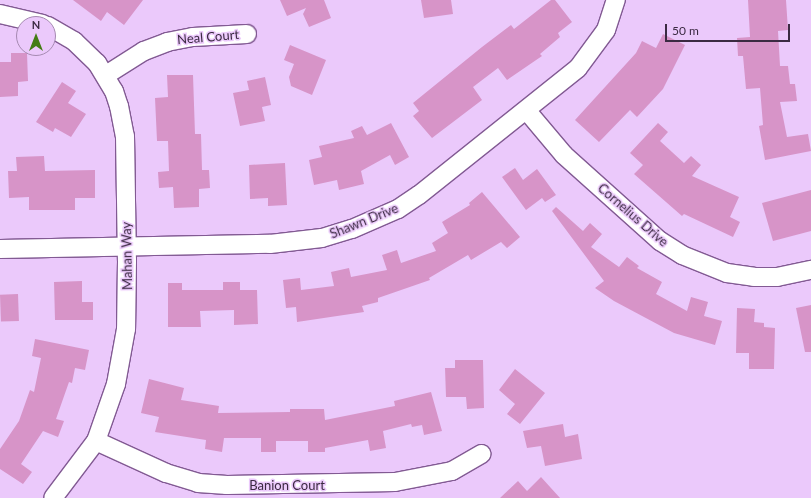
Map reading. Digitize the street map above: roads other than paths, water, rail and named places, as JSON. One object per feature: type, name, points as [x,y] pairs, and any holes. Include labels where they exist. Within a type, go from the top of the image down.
[{"type":"street","name":"Shawn Drive","points":[[0,249],[296,242],[352,229],[398,209],[419,195],[527,111],[578,68],[596,47],[606,30],[616,0]]},
{"type":"street","points":[[0,14],[16,18]]},
{"type":"street","name":"Mahan Way","points":[[53,498],[96,440],[116,384],[124,341],[127,300],[123,121],[114,91],[106,75],[86,51],[56,31]]},
{"type":"street","name":"Neal Court","points":[[106,75],[144,51],[167,42],[193,37],[247,34]]},
{"type":"street","name":"Cornelius Drive","points":[[527,111],[564,155],[660,241],[682,255],[728,273],[754,277],[777,277],[811,270]]},
{"type":"street","name":"Banion Court","points":[[96,440],[166,473],[198,483],[227,485],[394,482],[452,471],[481,454]]}]
